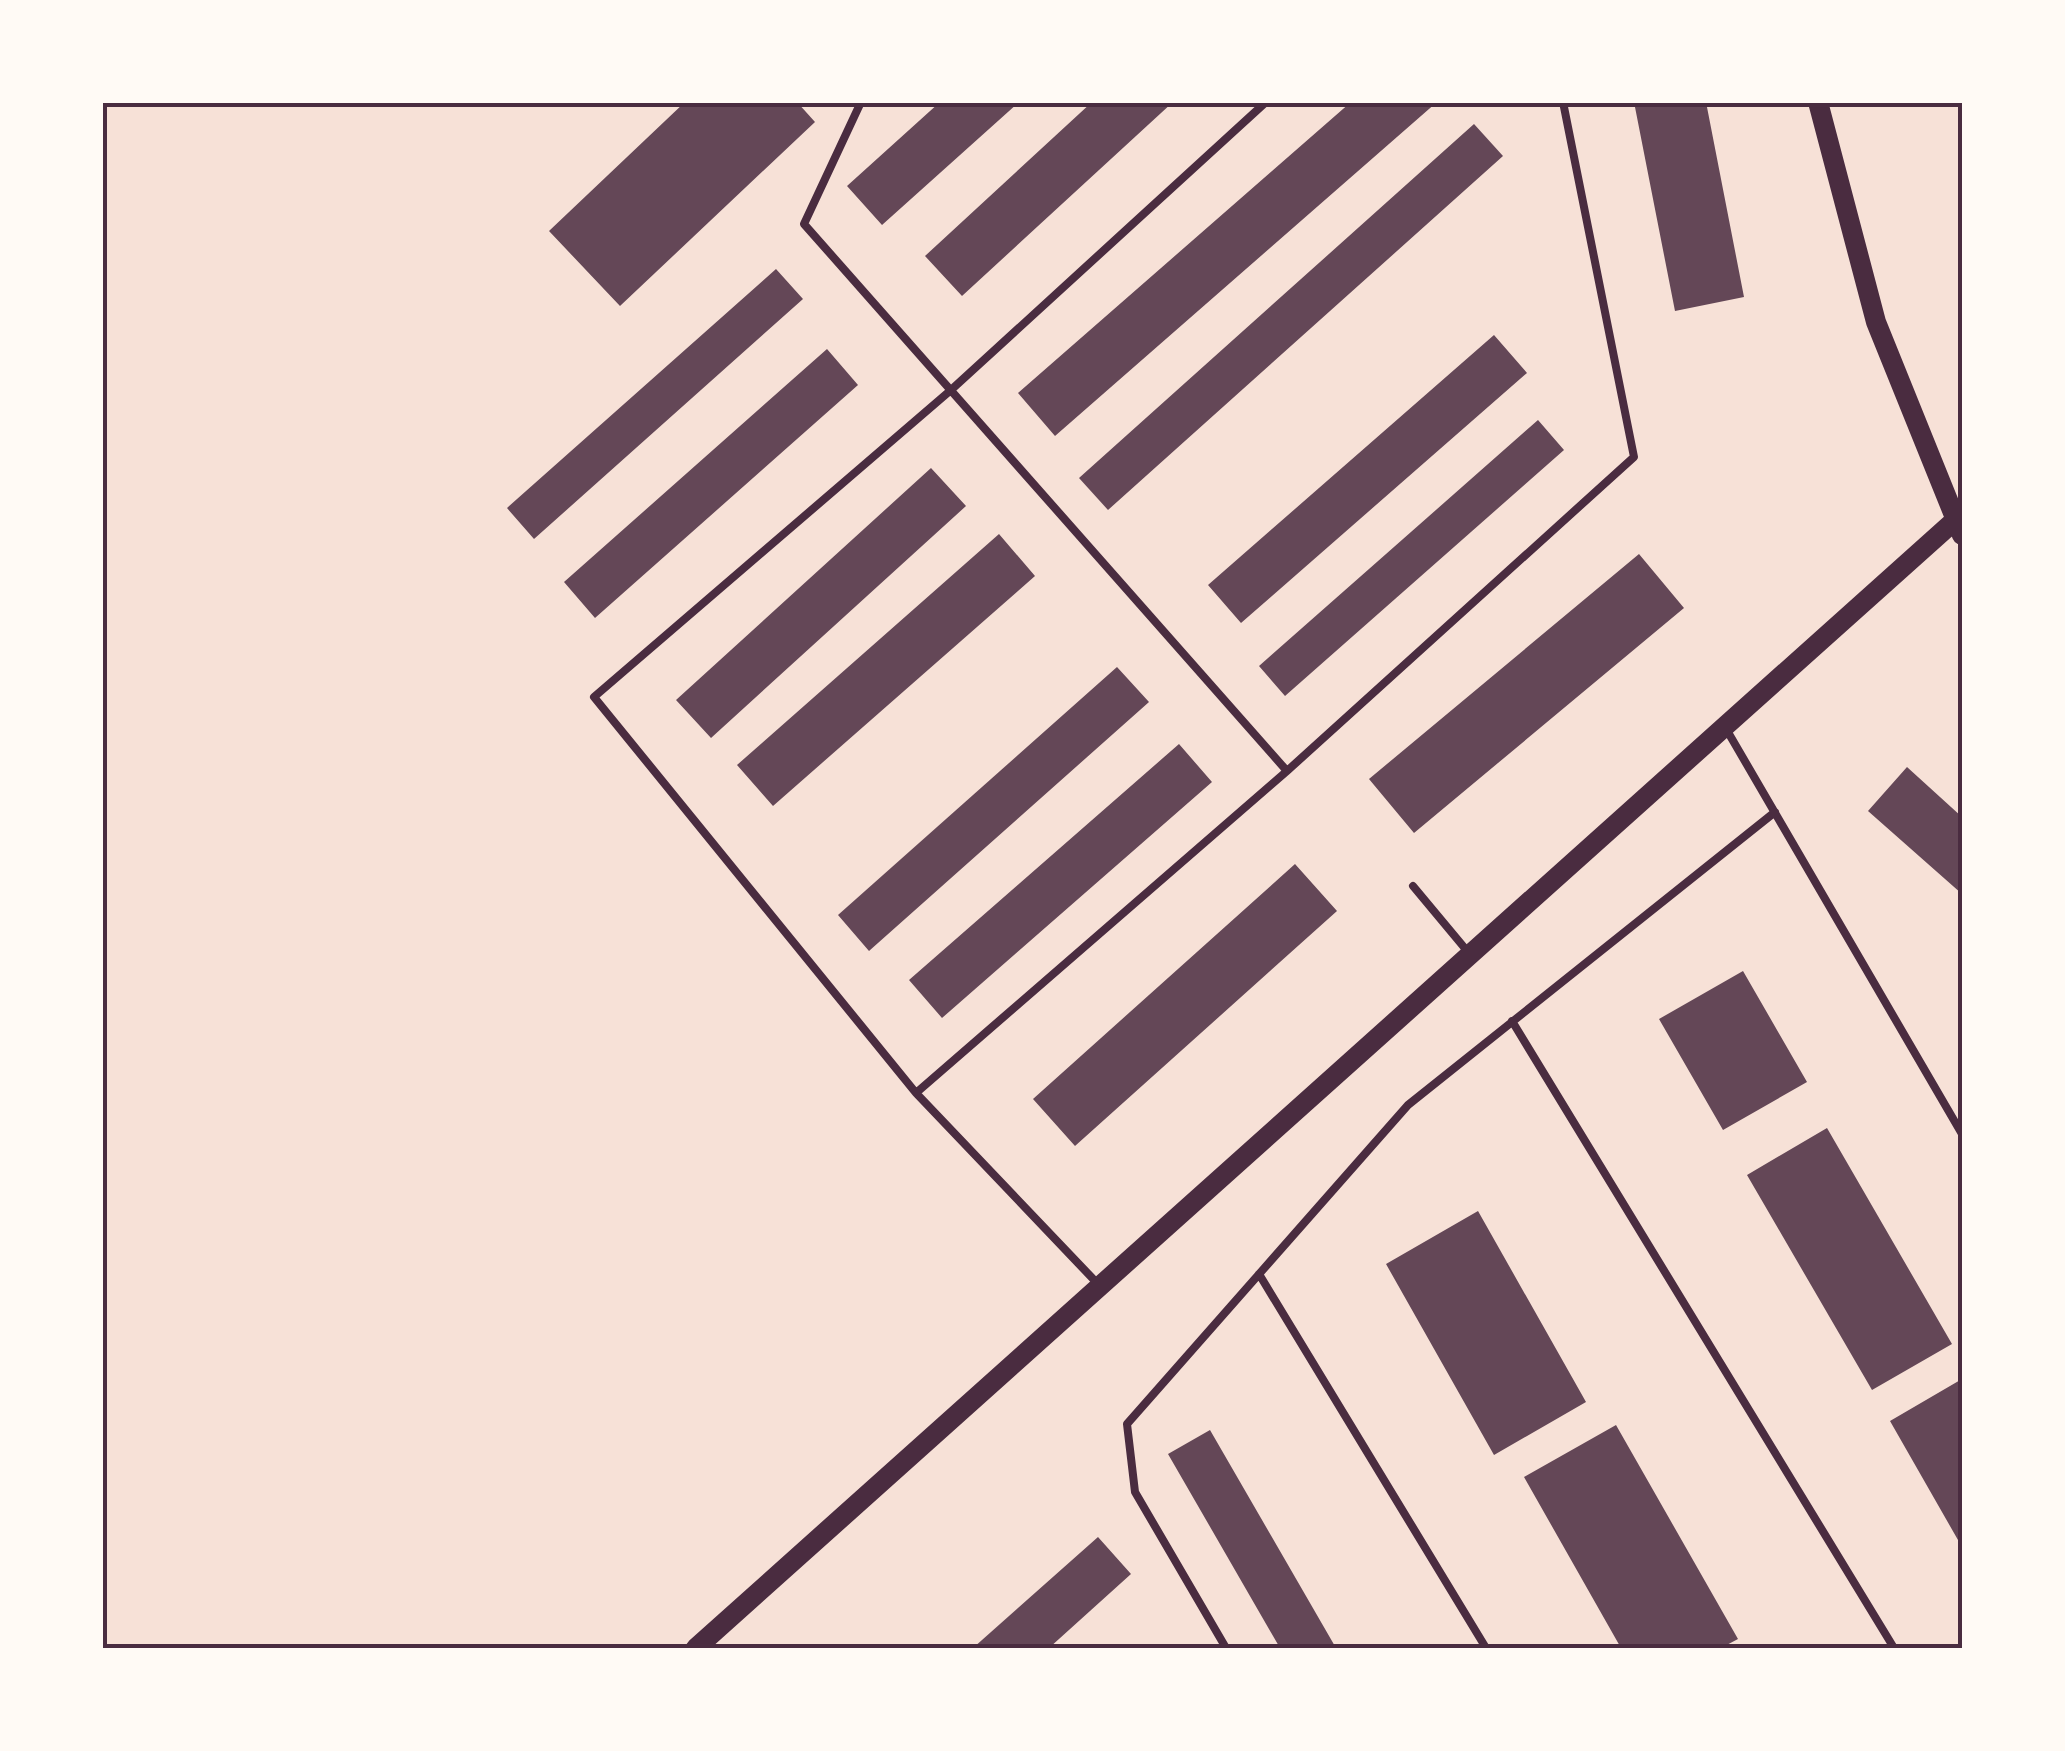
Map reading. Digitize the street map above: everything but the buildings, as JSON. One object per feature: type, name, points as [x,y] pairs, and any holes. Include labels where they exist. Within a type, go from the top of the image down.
[{"type":"main road","points":[[696,1648],[1725,727],[1960,523],[1876,322],[1818,102]]},
{"type":"lane","points":[[861,102],[804,224],[1286,772]]},
{"type":"lane","points":[[1100,1286],[916,1093],[594,697],[950,390],[1266,102]]},
{"type":"lane","points":[[916,1093],[1286,772],[1634,457],[1564,102]]},
{"type":"lane","points":[[1725,727],[1962,1134]]},
{"type":"lane","points":[[1226,1648],[1135,1492],[1127,1424],[1408,1105],[1775,812]]},
{"type":"lane","points":[[1413,886],[1471,955]]},
{"type":"lane","points":[[1512,1021],[1894,1648]]},
{"type":"lane","points":[[1259,1274],[1486,1648]]}]
